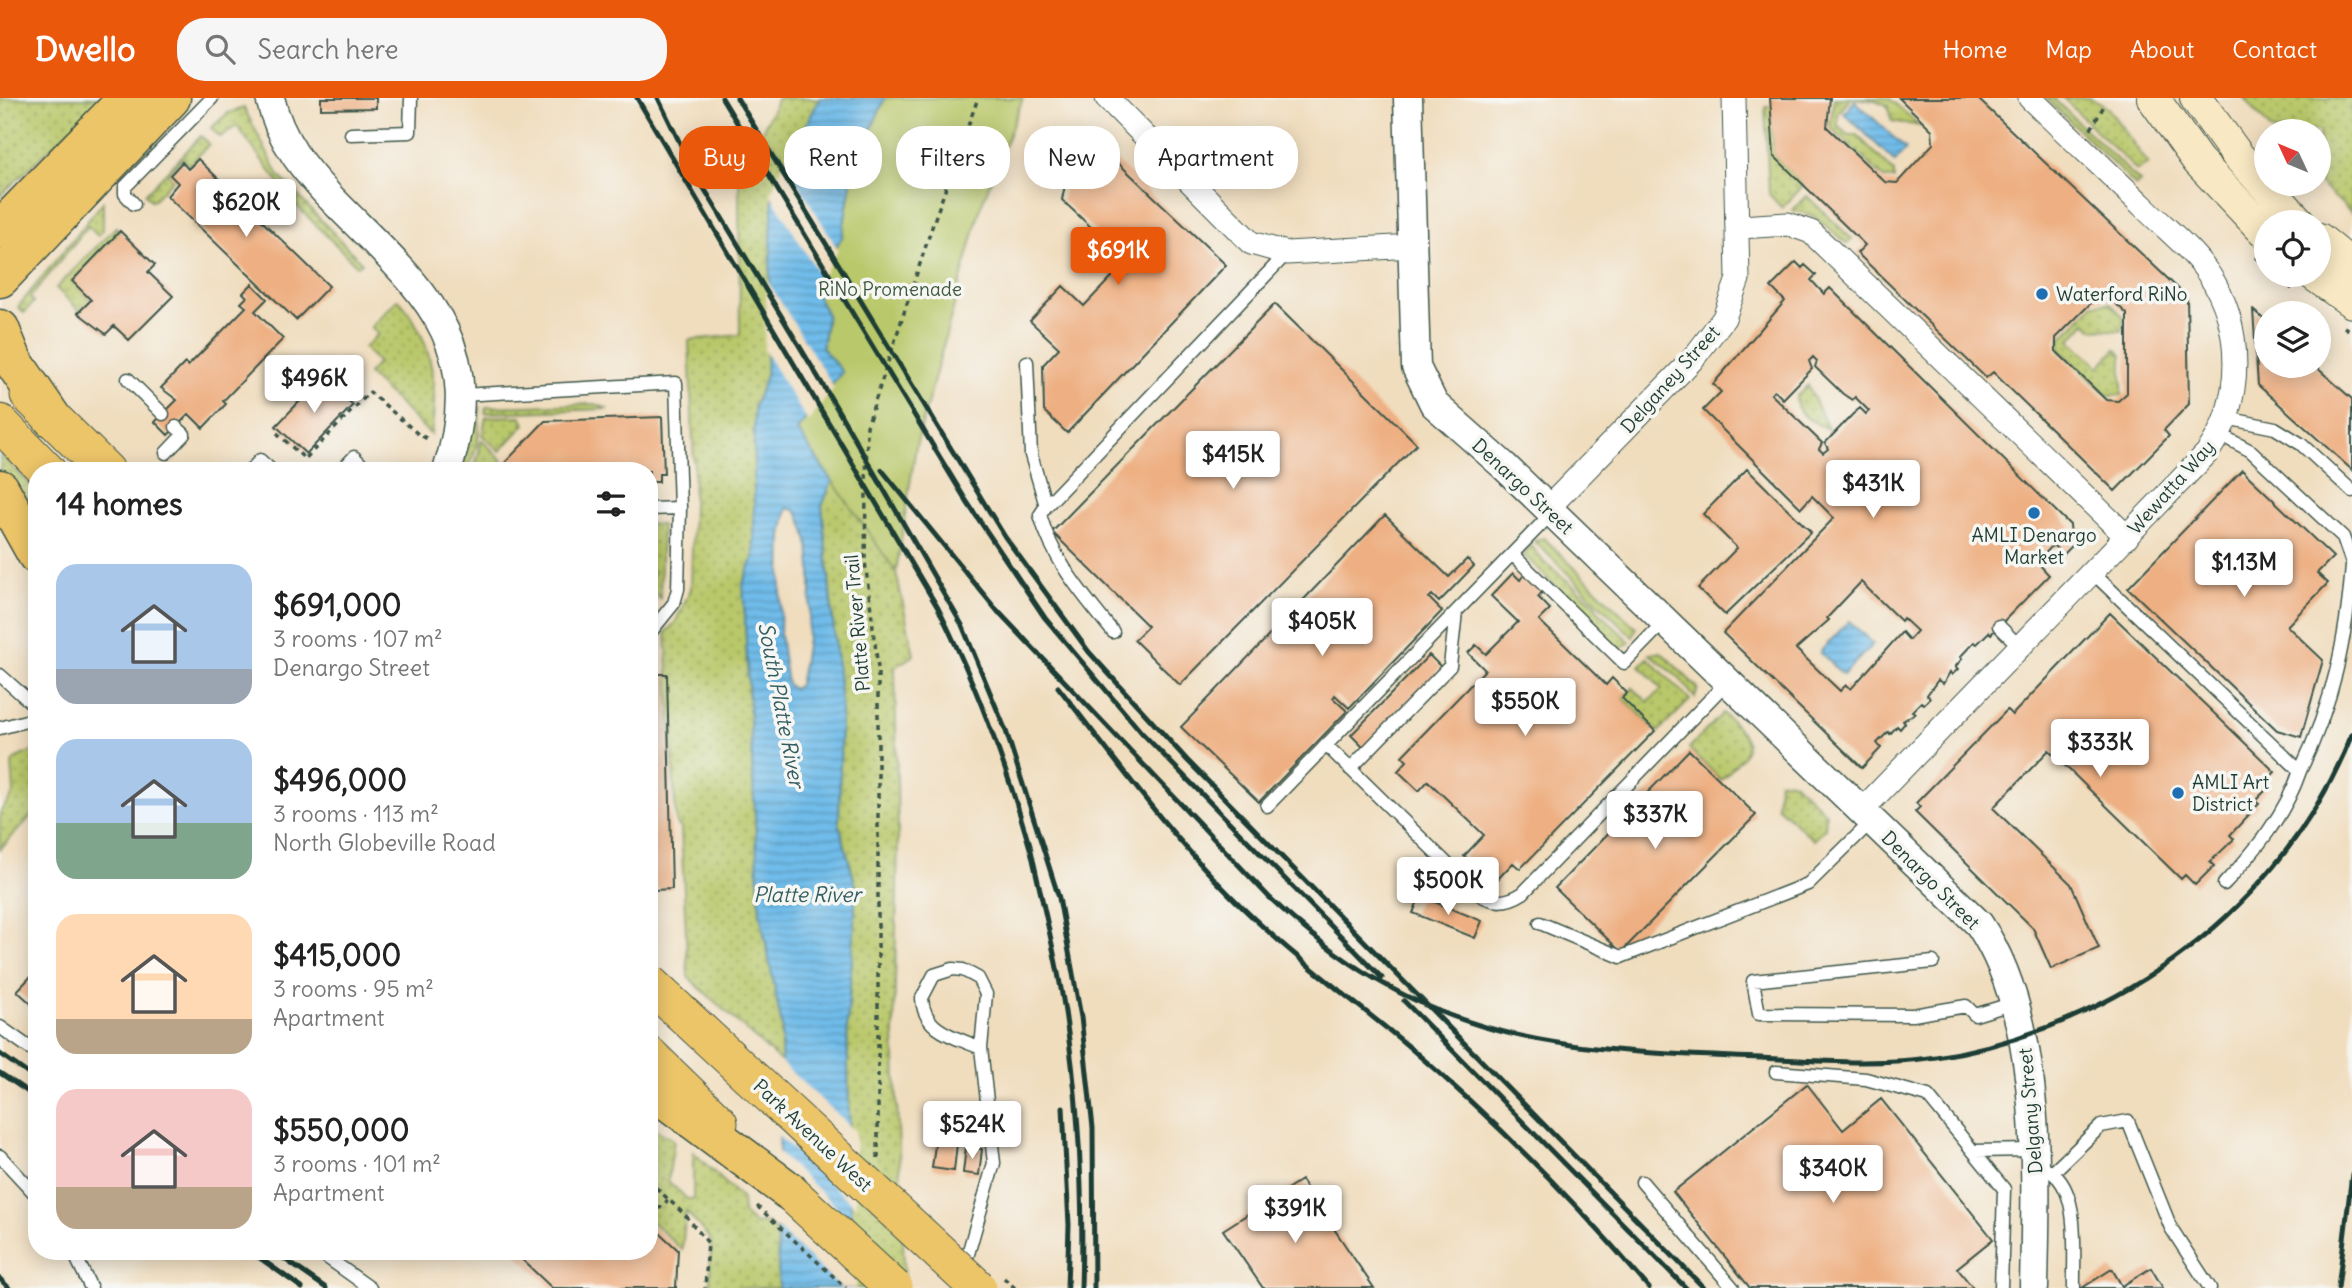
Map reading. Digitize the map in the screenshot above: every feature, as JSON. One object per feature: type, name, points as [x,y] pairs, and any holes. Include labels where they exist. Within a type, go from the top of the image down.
[{"type":"highway","points":[[0,230],[128,98]]},
{"type":"highway","points":[[0,278],[171,98]]},
{"type":"highway","points":[[0,209],[100,126]]},
{"type":"highway","points":[[0,307],[8,284],[37,240]]},
{"type":"highway","points":[[0,329],[13,361],[52,418]]},
{"type":"highway","points":[[0,489],[28,539]]},
{"type":"highway","points":[[658,1093],[789,1191]]},
{"type":"main road","points":[[2154,98],[2198,161],[2254,220]]},
{"type":"main road","points":[[2196,98],[2238,156],[2289,210]]},
{"type":"main road","points":[[2331,249],[2352,266]]},
{"type":"main road","points":[[2331,287],[2352,302]]},
{"type":"main road","points":[[0,367],[97,462]]},
{"type":"main road","points":[[0,423],[38,462]]},
{"type":"main road","name":"Park Avenue West","points":[[658,991],[978,1288]]},
{"type":"main road","points":[[658,1064],[894,1288]]},
{"type":"street","points":[[270,98],[277,122],[297,160],[414,284],[441,320],[457,366],[462,395],[455,447],[450,462]]},
{"type":"street","points":[[1107,98],[1251,243],[1287,253],[1413,246]]},
{"type":"street","name":"Denargo Street","points":[[1408,98],[1416,367],[1434,404],[1550,510],[1979,924],[1990,940]]},
{"type":"street","name":"Delganey Street","points":[[1550,510],[1709,342],[1724,318],[1738,279],[1740,227],[1734,98]]},
{"type":"street","name":"Wewatta Way","points":[[1867,816],[2020,647],[2207,453],[2223,426],[2234,383],[2232,339],[2223,305],[2207,273],[2182,243],[2030,98]]},
{"type":"street","points":[[1740,227],[1788,224],[1811,232],[1956,362],[2127,537]]},
{"type":"street","name":"Delgany Street","points":[[1990,940],[2015,1003],[2024,1037],[2039,1170],[2034,1288]]},
{"type":"lane","points":[[134,204],[125,194],[125,187],[212,98]]},
{"type":"lane","points":[[351,134],[410,132],[411,98]]},
{"type":"lane","points":[[1113,632],[1065,572],[1046,538],[1040,515],[1045,506],[1287,253]]},
{"type":"lane","points":[[1027,362],[1031,455],[1045,506]]},
{"type":"lane","points":[[128,379],[163,414]]},
{"type":"lane","points":[[462,395],[676,383],[680,508],[678,589],[674,603],[658,623]]},
{"type":"lane","points":[[2223,426],[2275,428],[2301,444],[2352,491]]},
{"type":"lane","points":[[2223,426],[2343,537],[2352,564],[2348,612],[2336,681],[2319,732],[2300,771],[2292,795],[2269,831],[2224,884]]},
{"type":"lane","points":[[166,453],[184,434],[176,427]]},
{"type":"lane","points":[[658,509],[680,508]]},
{"type":"lane","points":[[1267,806],[1512,554],[1550,510]]},
{"type":"lane","points":[[1512,554],[1624,663],[1665,621]]},
{"type":"lane","points":[[2092,572],[2300,771]]},
{"type":"lane","points":[[1350,769],[1450,666],[1456,612]]},
{"type":"lane","points":[[1999,626],[2020,647]]},
{"type":"lane","points":[[0,675],[28,700]]},
{"type":"lane","points":[[1326,745],[1475,891],[1493,901],[1504,902],[1523,893],[1727,682]]},
{"type":"lane","points":[[0,743],[1,727],[28,720]]},
{"type":"lane","points":[[1540,923],[1621,957],[1808,884],[1867,816]]},
{"type":"lane","points":[[1933,961],[1753,981],[1759,1014],[1913,1015],[1966,1006],[1975,1015],[2015,1003]]},
{"type":"lane","points":[[958,1288],[994,1163],[981,1048],[987,1002],[983,985],[962,970],[943,971],[934,975],[924,990],[925,1015],[940,1031],[981,1048]]},
{"type":"lane","points":[[0,1027],[28,1047]]},
{"type":"lane","points":[[1776,1072],[1866,1079],[1928,1096],[2004,1189],[2001,1288]]},
{"type":"lane","points":[[2039,1170],[2101,1126],[2128,1121],[2171,1228],[2210,1288]]},
{"type":"lane","points":[[1974,1151],[2039,1170],[2063,1181],[2071,1200],[2074,1288]]},
{"type":"lane","points":[[0,1156],[28,1186]]},
{"type":"lane","points":[[1642,1182],[1732,1288]]},
{"type":"lane","points":[[77,1260],[91,1288]]},
{"type":"lane","points":[[331,1260],[370,1288]]},
{"type":"path","name":"Platte River Trail","points":[[879,1171],[878,668],[864,561],[867,426],[929,234],[978,98]]},
{"type":"path","points":[[2091,130],[2105,103]]},
{"type":"path","points":[[277,433],[304,459],[370,391],[418,434],[432,441]]},
{"type":"path","points":[[658,1190],[708,1243],[705,1288]]},
{"type":"path","points":[[749,1198],[846,1288]]},
{"type":"path","points":[[658,1206],[660,1208],[668,1200]]},
{"type":"green space","points":[[0,98],[103,98],[0,196]]},
{"type":"green space","points":[[778,98],[820,98],[806,126],[784,126],[784,168],[773,190],[766,376],[754,407],[754,557],[743,584],[760,912],[782,1027],[781,1062],[688,977],[681,828],[676,823],[666,632],[675,623],[691,589],[694,467],[689,340],[740,335],[739,189],[770,189],[770,126],[765,126]]},
{"type":"green space","name":"RiNo Promenade","points":[[885,98],[1023,98],[1010,131],[1010,126],[896,126],[896,189],[988,189],[916,446],[896,572],[797,430],[842,372],[822,348],[827,315],[812,286],[842,237],[850,189],[882,189],[882,126],[873,126]]},
{"type":"green space","points":[[1834,98],[1851,98],[1838,113],[1838,126],[1848,135],[1857,135],[1894,172],[1894,179],[1885,179],[1830,127]]},
{"type":"green space","points":[[1851,98],[1890,99],[1920,126],[1892,121],[1887,105],[1875,100]]},
{"type":"green space","points":[[2046,98],[2053,98],[2140,182],[2136,186]]},
{"type":"green space","points":[[2063,98],[2090,98],[2108,108],[2148,164],[2137,171]]},
{"type":"green space","points":[[2245,98],[2352,98],[2352,213],[2331,194],[2331,119],[2262,119]]},
{"type":"green space","points":[[1765,107],[1771,107],[1774,156],[1804,185],[1782,208],[1769,194]]},
{"type":"green space","points":[[244,108],[279,176],[362,263],[357,266],[292,201],[237,126],[220,137],[211,128],[228,113]]},
{"type":"green space","points":[[201,136],[209,144],[189,165],[182,159],[168,174],[173,180],[152,201],[145,194]]},
{"type":"green space","points":[[1807,196],[1852,239],[1847,244],[1814,216],[1793,210]]},
{"type":"green space","points":[[103,202],[103,230],[98,236],[88,226],[30,298],[34,302],[24,313],[18,307]]},
{"type":"green space","points":[[116,227],[120,231],[72,281],[91,300],[80,311],[56,288]]},
{"type":"green space","points":[[398,299],[419,329],[430,363],[434,398],[431,435],[368,374],[378,363],[364,348],[378,334],[371,327]]},
{"type":"green space","points":[[2110,303],[2124,317],[2122,331],[2093,329],[2086,322],[2070,340],[2099,367],[2116,349],[2122,355],[2122,395],[2109,396],[2060,350],[2060,339],[2094,304]]},
{"type":"green space","points":[[1808,385],[1828,429],[1806,418],[1799,409],[1796,397]]},
{"type":"green space","points":[[595,404],[608,409],[485,413],[486,407]]},
{"type":"green space","points":[[480,408],[478,441],[471,462],[464,462],[470,430]]},
{"type":"green space","points":[[521,416],[525,424],[500,451],[482,435],[486,417]]},
{"type":"green space","points":[[482,440],[503,461],[502,462],[476,462]]},
{"type":"green space","points":[[0,455],[28,482],[28,499],[0,472]]},
{"type":"green space","points":[[816,456],[896,572],[914,655],[895,667],[898,837],[894,1035],[905,1288],[853,1288],[847,1025],[855,883],[839,824],[841,706],[822,506],[832,481]]},
{"type":"green space","points":[[658,525],[662,525],[660,598],[658,596]]},
{"type":"green space","points":[[1544,538],[1636,628],[1633,637],[1534,541]]},
{"type":"green space","points":[[1531,545],[1543,561],[1592,601],[1601,614],[1630,642],[1618,650],[1524,555]]},
{"type":"green space","points":[[1661,652],[1698,688],[1695,698],[1679,678],[1650,654]]},
{"type":"green space","points":[[1648,658],[1690,700],[1658,732],[1623,698],[1633,688],[1648,702],[1662,689],[1640,666]]},
{"type":"green space","points":[[1723,713],[1742,733],[1747,746],[1739,760],[1721,780],[1689,748]]},
{"type":"green space","points":[[28,753],[28,819],[0,849],[0,812],[14,793],[12,763]]},
{"type":"green space","points":[[1779,781],[1794,782],[1826,813],[1825,828],[1814,840],[1777,806]]},
{"type":"green space","points":[[658,1131],[674,1140],[668,1181],[687,1199],[693,1199],[693,1152],[742,1199],[743,1213],[754,1224],[767,1223],[777,1232],[779,1288],[710,1288],[711,1240],[686,1211],[682,1250],[658,1227]]},
{"type":"water","name":"Platte River","points":[[820,98],[885,98],[873,126],[806,126]]},
{"type":"water","points":[[1855,101],[1906,149],[1895,162],[1844,113]]},
{"type":"water","name":"Platte River","points":[[784,168],[784,189],[850,189],[842,237],[812,286],[827,315],[822,348],[842,372],[797,430],[832,481],[822,506],[841,706],[839,824],[855,883],[847,1025],[853,1288],[779,1288],[777,1232],[782,1027],[760,912],[743,584],[754,557],[754,407],[766,376],[773,190]],"holes":[[[787,508],[795,510],[804,526],[809,546],[811,595],[803,667],[799,685],[793,689],[787,684],[780,635],[782,536]]]},
{"type":"water","points":[[1849,621],[1873,644],[1843,675],[1820,652]]},
{"type":"pier","points":[[784,163],[784,189],[802,189],[838,250],[821,278],[770,193]]},
{"type":"pier","points":[[767,280],[834,388],[808,422],[764,350]]},
{"type":"pier","points":[[778,1060],[855,1131],[856,1207],[776,1134]]},
{"type":"pier","points":[[776,1151],[856,1225],[856,1288],[841,1288],[774,1225]]},
{"type":"building","points":[[321,98],[376,98],[376,108],[321,109]]},
{"type":"building","name":"Waterford RiNo","points":[[1770,98],[1830,98],[1827,127],[1885,182],[1897,183],[1933,144],[1932,130],[1899,98],[1977,98],[2187,297],[2189,404],[2164,430],[2169,436],[2115,491],[1993,372],[1986,378],[1857,253],[1865,245],[1774,156]],"holes":[[[2095,299],[2111,299],[2127,314],[2127,393],[2118,401],[2106,400],[2056,351],[2056,338]]]},
{"type":"building","points":[[198,159],[329,286],[296,320],[167,196],[178,183],[170,175],[182,162],[188,169]]},
{"type":"building","points":[[1120,165],[1134,178],[1134,189],[1146,189],[1226,265],[1067,433],[1044,411],[1043,365],[1059,348],[1030,321],[1063,286],[1084,306],[1127,261],[1062,200],[1064,189],[1120,189]]},
{"type":"building","points":[[120,231],[155,265],[148,272],[173,296],[129,340],[114,326],[106,334],[78,313],[91,300],[72,281]]},
{"type":"building","name":"AMLI Denargo Market","points":[[1796,262],[1802,268],[1805,265],[1816,275],[1811,280],[1824,294],[1830,288],[2070,525],[2072,546],[2063,555],[2053,545],[2037,562],[2049,575],[1991,634],[1989,632],[1977,644],[1974,642],[1960,657],[1962,659],[1955,667],[1958,669],[1952,675],[1950,672],[1943,684],[1938,680],[1927,695],[1930,698],[1912,711],[1915,713],[1903,721],[1905,723],[1900,729],[1897,726],[1877,743],[1881,748],[1862,768],[1723,633],[1834,518],[1812,496],[1801,508],[1703,410],[1721,392],[1713,384],[1785,301],[1771,287]],"holes":[[[1813,357],[1817,361],[1815,367],[1843,394],[1852,400],[1855,397],[1869,411],[1866,414],[1860,408],[1853,414],[1825,443],[1828,449],[1823,453],[1819,449],[1822,443],[1771,394],[1775,391],[1783,399],[1812,369],[1809,361]],[[1861,582],[1901,621],[1903,618],[1917,631],[1909,640],[1902,632],[1851,689],[1846,685],[1840,691],[1796,649],[1829,620],[1827,618]]]},
{"type":"building","points":[[252,284],[267,299],[255,311],[283,339],[223,401],[226,404],[203,428],[189,414],[168,435],[155,422],[177,400],[161,388],[185,363],[188,366],[246,307],[241,303],[247,297],[243,293]]},
{"type":"building","points":[[1275,304],[1417,444],[1180,685],[1134,640],[1148,626],[1052,532]]},
{"type":"building","points":[[323,377],[353,405],[306,454],[276,426]]},
{"type":"building","points":[[2258,378],[2328,378],[2352,399],[2352,470],[2258,385]]},
{"type":"building","points":[[662,417],[664,474],[659,474],[658,482],[658,462],[506,462],[545,421]]},
{"type":"building","points":[[1747,469],[1811,532],[1725,615],[1698,588],[1737,548],[1703,514]]},
{"type":"building","points":[[2242,470],[2333,557],[2317,573],[2328,583],[2287,626],[2323,660],[2301,737],[2277,730],[2128,588]]},
{"type":"building","points":[[1385,515],[1449,577],[1467,559],[1474,566],[1439,602],[1432,595],[1429,598],[1442,611],[1349,708],[1335,695],[1333,698],[1347,711],[1259,802],[1181,727]]},
{"type":"building","points":[[1513,573],[1520,580],[1525,574],[1543,591],[1538,597],[1550,609],[1539,620],[1606,685],[1612,678],[1627,693],[1622,698],[1655,731],[1520,869],[1513,863],[1493,884],[1464,856],[1484,835],[1428,781],[1419,791],[1398,771],[1407,761],[1402,756],[1485,670],[1468,653],[1476,645],[1486,654],[1518,622],[1491,596]]},
{"type":"building","name":"AMLI Art District","points":[[2110,613],[2275,772],[2265,782],[2270,786],[2255,801],[2259,804],[2230,835],[2234,839],[2210,862],[2214,866],[2195,885],[2185,875],[2181,879],[2049,750],[1993,808],[2071,884],[2099,948],[2051,969],[2033,928],[1915,812],[1920,807],[1916,803],[2007,710],[2012,715]]},
{"type":"building","points":[[1429,655],[1441,667],[1363,747],[1351,735]]},
{"type":"building","points":[[658,674],[667,674],[672,889],[658,890]]},
{"type":"building","points":[[1689,750],[1756,815],[1621,952],[1555,888]]},
{"type":"building","points":[[1420,896],[1482,921],[1475,938],[1413,913]]},
{"type":"building","points":[[28,979],[28,1001],[17,991]]},
{"type":"building","points":[[1807,1084],[1843,1130],[1881,1099],[1993,1239],[1957,1268],[1973,1288],[1750,1288],[1673,1192]]},
{"type":"building","points":[[938,1122],[959,1125],[954,1171],[932,1168]]},
{"type":"building","points":[[967,1131],[977,1132],[975,1143],[966,1141]]},
{"type":"building","points":[[966,1147],[982,1149],[979,1175],[963,1173]]},
{"type":"building","points":[[1301,1180],[1374,1288],[1263,1288],[1223,1230]]},
{"type":"building","points":[[658,1231],[678,1250],[676,1288],[552,1288],[522,1260],[658,1260]]},
{"type":"building","points":[[2151,1268],[2163,1288],[2082,1288],[2112,1269],[2122,1286]]},
{"type":"railway","points":[[637,98],[938,608],[990,726],[1030,848]]},
{"type":"railway","points":[[658,98],[693,170],[835,405],[962,625],[1006,731],[1059,898],[1081,1017],[1093,1128],[1094,1288]]},
{"type":"railway","points":[[722,98],[967,502],[1045,618],[1142,733],[1382,978]]},
{"type":"railway","points":[[737,98],[1005,537],[1089,652],[1187,760],[1704,1288]]},
{"type":"railway","points":[[882,470],[999,613]]},
{"type":"railway","points":[[995,608],[1269,897],[1323,943],[1376,980],[1429,1007],[1484,1026],[1540,1040],[1600,1049],[1835,1062],[1886,1062],[1936,1057],[2003,1042],[2068,1019],[2130,988],[2187,950],[2238,905],[2284,854],[2322,796],[2352,734]]},
{"type":"railway","points":[[1058,687],[1148,802],[1219,884],[1284,945],[1407,1045],[1502,1131],[1563,1192],[1649,1288]]},
{"type":"railway","points":[[1029,841],[1057,969],[1070,1046],[1079,1150],[1081,1288]]},
{"type":"railway","points":[[1404,1001],[1686,1288]]},
{"type":"railway","points":[[0,1054],[28,1074]]},
{"type":"railway","points":[[0,1073],[28,1092]]},
{"type":"railway","points":[[1063,1107],[1069,1225],[1067,1288]]},
{"type":"railway","points":[[2338,1288],[2352,1174]]},
{"type":"railway","points":[[263,1260],[302,1288]]},
{"type":"railway","points":[[286,1260],[326,1288]]},
{"type":"railway","points":[[0,1279],[9,1288]]},
{"type":"place","name":"Waterford RiNo","points":[[2042,294]]},
{"type":"place","name":"AMLI Denargo Market","points":[[2034,513]]},
{"type":"place","name":"AMLI Art District","points":[[2178,793]]},
{"type":"water label","name":"South Platte River","points":[[781,705]]}]
